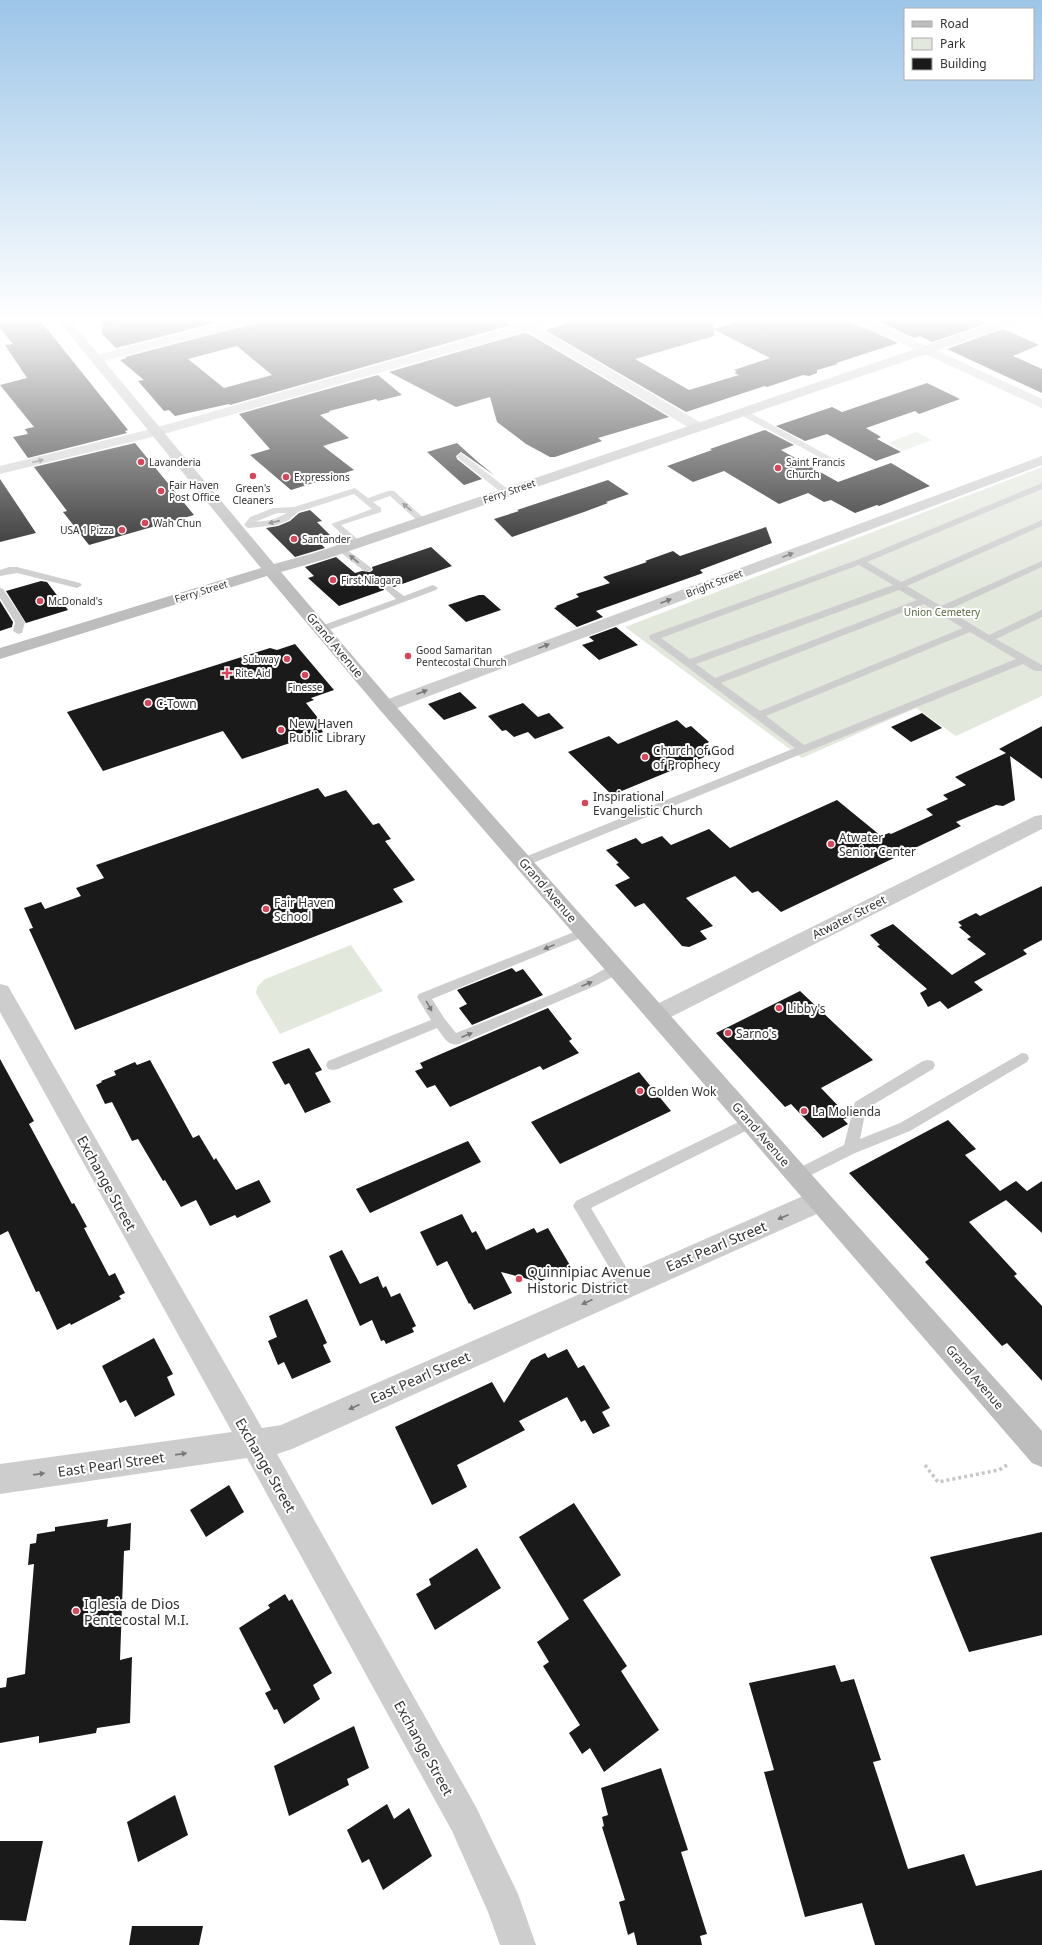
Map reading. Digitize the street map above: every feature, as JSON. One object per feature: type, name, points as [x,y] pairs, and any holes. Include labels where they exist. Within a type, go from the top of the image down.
[{"type":"main road","name":"Grand Avenue","points":[[137,410],[155,432],[242,526],[271,571],[322,629],[386,706],[798,1175],[819,1201],[1042,1453]]},
{"type":"main road","name":"Ferry Street","points":[[0,654],[342,548],[749,410]]},
{"type":"street","points":[[0,470],[155,432],[233,410]]},
{"type":"street","points":[[669,410],[698,427]]},
{"type":"street","name":"Bright Street","points":[[386,706],[1042,460]]},
{"type":"street","name":"Atwater Street","points":[[657,1014],[1042,821]]},
{"type":"street","name":"Exchange Street","points":[[0,992],[464,1819],[506,1907],[518,1945]]},
{"type":"street","name":"East Pearl Street","points":[[0,1479],[282,1439],[628,1284],[819,1201]]},
{"type":"lane","points":[[742,412],[839,464]]},
{"type":"lane","points":[[461,456],[506,492]]},
{"type":"lane","points":[[804,750],[654,637],[860,562],[1042,486]]},
{"type":"lane","points":[[242,526],[259,525],[288,519],[295,510],[355,491],[378,510],[335,524],[357,543]]},
{"type":"lane","points":[[367,501],[391,493],[423,520]]},
{"type":"lane","points":[[688,663],[900,586],[1042,523]]},
{"type":"lane","points":[[342,548],[367,569]]},
{"type":"lane","points":[[860,562],[1023,660],[1039,669],[1042,668]]},
{"type":"lane","points":[[940,610],[1042,564]]},
{"type":"lane","points":[[0,573],[9,570],[17,570],[77,585]]},
{"type":"lane","points":[[389,588],[402,599]]},
{"type":"lane","points":[[322,629],[433,588]]},
{"type":"lane","points":[[0,591],[20,622],[18,631]]},
{"type":"lane","points":[[713,682],[924,601]]},
{"type":"lane","points":[[988,638],[1042,614]]},
{"type":"lane","points":[[758,716],[971,628]]},
{"type":"lane","points":[[524,862],[804,750],[1023,660]]},
{"type":"lane","points":[[584,932],[424,997],[439,1022],[454,1040],[592,982],[617,969]]},
{"type":"lane","points":[[333,1065],[439,1022]]},
{"type":"lane","points":[[798,1175],[850,1149],[905,1127],[1022,1058]]},
{"type":"lane","points":[[850,1149],[860,1106],[928,1065]]},
{"type":"lane","points":[[628,1284],[581,1206],[750,1122]]},
{"type":"path","points":[[925,1465],[938,1482],[999,1470],[1007,1465]]},
{"type":"green space","points":[[916,432],[932,440],[903,451],[888,443]]},
{"type":"green space","name":"Union Cemetery","points":[[1042,467],[1042,696],[956,736],[916,708],[802,758],[625,627]]},
{"type":"green space","points":[[351,945],[383,991],[280,1034],[256,993],[257,987],[265,979]]},
{"type":"building","points":[[20,410],[112,410],[128,430],[125,431],[127,433],[28,458],[13,437],[28,434],[25,429],[34,427]]},
{"type":"building","points":[[163,410],[203,410],[175,416],[169,410]]},
{"type":"building","points":[[254,410],[334,410],[320,415],[349,438],[323,446],[354,470],[291,490],[250,455],[270,449],[239,414]]},
{"type":"building","points":[[494,410],[657,410],[669,417],[598,438],[602,441],[555,457],[550,457],[526,444],[497,422]]},
{"type":"building","points":[[682,410],[693,410],[686,412]]},
{"type":"building","points":[[824,410],[838,410],[842,412],[849,410],[931,410],[919,414],[915,411],[866,428],[881,437],[877,439],[901,452],[876,461],[827,434],[805,441],[776,426]]},
{"type":"building","points":[[765,430],[794,445],[781,450],[838,482],[891,463],[930,486],[879,506],[877,505],[855,513],[831,500],[824,502],[808,493],[779,504],[724,471],[693,482],[667,466]]},
{"type":"building","points":[[135,443],[194,515],[89,545],[63,512],[67,511],[34,467]]},
{"type":"building","points":[[457,443],[494,475],[461,452],[456,456],[457,459],[482,479],[464,485],[427,452]]},
{"type":"building","points":[[0,479],[36,533],[0,542]]},
{"type":"building","points":[[608,480],[629,494],[584,512],[512,537],[494,519],[519,511],[517,510]]},
{"type":"building","points":[[310,510],[322,521],[317,522],[330,535],[316,539],[325,548],[295,557],[266,528],[278,526],[290,521],[299,513]]},
{"type":"building","points":[[766,527],[772,543],[700,570],[703,573],[596,611],[603,617],[577,627],[554,608],[579,597],[576,594],[610,583],[603,577],[647,562],[645,561],[673,551],[680,556]]},
{"type":"building","points":[[431,547],[452,566],[394,587],[388,584],[383,587],[384,590],[339,606],[308,578],[314,576],[305,567],[336,557],[355,573],[362,571],[370,572],[373,570],[372,567]]},
{"type":"building","points":[[41,581],[47,582],[68,610],[26,623],[6,591]]},
{"type":"building","points":[[479,595],[484,595],[501,610],[466,622],[448,605]]},
{"type":"building","points":[[0,601],[13,622],[12,627],[0,631]]},
{"type":"building","points":[[616,627],[638,645],[599,660],[582,645],[594,641],[589,637]]},
{"type":"building","points":[[295,644],[334,690],[311,698],[314,700],[306,703],[322,723],[318,724],[323,732],[242,759],[223,731],[103,771],[67,712],[270,648],[277,650]]},
{"type":"building","points":[[460,692],[477,708],[444,720],[428,704]]},
{"type":"building","points":[[523,703],[538,717],[549,713],[564,728],[535,739],[528,732],[514,737],[506,730],[502,731],[488,716]]},
{"type":"building","points":[[922,713],[942,728],[911,742],[891,727]]},
{"type":"building","name":"Church of God of Prophecy","points":[[677,720],[686,728],[691,726],[709,742],[705,745],[714,753],[612,795],[568,752],[609,736],[618,744]]},
{"type":"building","points":[[1042,726],[1042,779],[1010,756],[1015,800],[1003,806],[996,805],[956,822],[961,826],[781,912],[758,891],[752,893],[735,876],[686,898],[713,926],[700,931],[707,939],[689,947],[682,946],[644,903],[635,907],[615,885],[630,878],[616,864],[619,863],[606,850],[636,838],[642,844],[662,836],[671,845],[709,829],[730,848],[837,800],[881,836],[889,833],[891,834],[933,815],[926,809],[948,799],[943,795],[966,785],[955,777],[1006,753],[999,749]]},
{"type":"building","points":[[318,788],[325,797],[346,790],[373,825],[379,823],[391,839],[385,841],[415,880],[393,889],[403,902],[75,1030],[29,929],[33,928],[24,908],[41,902],[45,909],[81,896],[76,888],[104,878],[96,865]]},
{"type":"building","points":[[1042,886],[1042,940],[1023,950],[1027,954],[974,982],[983,990],[948,1009],[940,1001],[928,1007],[920,993],[927,989],[877,946],[880,945],[870,935],[893,924],[952,975],[986,954],[967,939],[971,937],[959,927],[962,926],[958,922],[976,913],[980,916]]},
{"type":"building","points":[[512,968],[516,972],[523,969],[543,995],[472,1025],[459,1008],[467,1004],[457,990]]},
{"type":"building","points":[[800,991],[873,1060],[821,1088],[846,1114],[844,1115],[847,1118],[843,1119],[848,1124],[823,1138],[791,1104],[785,1107],[716,1033]]},
{"type":"building","points":[[548,1008],[572,1039],[569,1041],[579,1053],[543,1070],[540,1066],[450,1107],[435,1085],[427,1088],[415,1071],[423,1068],[420,1063]]},
{"type":"building","points":[[309,1048],[322,1070],[315,1073],[331,1102],[305,1113],[289,1083],[285,1085],[272,1062]]},
{"type":"building","points":[[0,1059],[34,1121],[29,1124],[72,1204],[74,1203],[87,1227],[84,1228],[109,1276],[115,1273],[125,1293],[119,1296],[121,1299],[71,1325],[70,1323],[57,1330],[39,1291],[36,1292],[8,1231],[0,1235]]},
{"type":"building","points":[[150,1060],[193,1138],[199,1135],[214,1160],[216,1158],[236,1190],[259,1180],[271,1202],[237,1218],[235,1215],[210,1226],[196,1200],[181,1207],[165,1180],[163,1181],[138,1139],[132,1141],[112,1102],[105,1104],[96,1085],[102,1082],[101,1081],[116,1075],[114,1071],[135,1062],[137,1065]]},
{"type":"building","points":[[639,1072],[671,1111],[560,1164],[531,1122]]},
{"type":"building","points":[[948,1120],[976,1149],[965,1155],[1000,1191],[1016,1181],[1027,1191],[1042,1181],[1042,1233],[1006,1200],[969,1222],[1017,1274],[1014,1276],[1042,1306],[1042,1381],[1007,1343],[1002,1346],[925,1262],[929,1259],[849,1173]]},
{"type":"building","points":[[468,1141],[481,1162],[370,1213],[356,1189]]},
{"type":"building","points":[[462,1214],[472,1233],[476,1231],[486,1250],[534,1228],[537,1233],[548,1228],[571,1267],[539,1282],[501,1272],[512,1293],[474,1310],[470,1303],[469,1304],[447,1261],[437,1266],[420,1232]]},
{"type":"building","points":[[342,1250],[360,1284],[378,1276],[383,1288],[386,1286],[391,1297],[400,1293],[416,1326],[412,1328],[414,1332],[386,1344],[384,1340],[381,1341],[372,1320],[360,1326],[329,1256]]},
{"type":"building","points":[[307,1299],[327,1343],[323,1345],[331,1362],[292,1379],[284,1362],[278,1365],[268,1341],[277,1337],[269,1316]]},
{"type":"building","points":[[154,1338],[173,1374],[167,1377],[175,1395],[135,1417],[126,1400],[120,1403],[102,1366]]},
{"type":"building","points":[[567,1349],[578,1368],[584,1365],[610,1408],[602,1412],[610,1426],[593,1434],[585,1420],[581,1422],[567,1397],[519,1421],[525,1430],[457,1465],[467,1487],[432,1505],[395,1427],[492,1382],[504,1403],[531,1360],[545,1353],[548,1358]]},
{"type":"building","points":[[229,1485],[244,1512],[206,1537],[190,1510]]},
{"type":"building","points":[[574,1503],[621,1575],[583,1600],[627,1666],[621,1671],[659,1730],[604,1772],[590,1748],[582,1754],[569,1733],[580,1725],[543,1666],[549,1662],[537,1642],[569,1619],[519,1537]]},
{"type":"building","name":"Iglesia de Dios Pentecostal M.I.","points":[[108,1519],[107,1527],[131,1523],[130,1550],[124,1551],[120,1660],[132,1657],[130,1723],[97,1728],[96,1733],[39,1743],[39,1736],[0,1743],[0,1688],[6,1687],[7,1678],[25,1674],[34,1564],[28,1565],[30,1544],[36,1543],[37,1534],[55,1531],[55,1527]]},
{"type":"building","points":[[1042,1532],[1042,1635],[969,1652],[930,1557]]},
{"type":"building","points":[[477,1548],[501,1588],[435,1630],[416,1594],[431,1585],[429,1579]]},
{"type":"building","points":[[285,1594],[289,1601],[292,1599],[332,1673],[313,1685],[320,1699],[284,1724],[277,1709],[274,1710],[265,1693],[271,1690],[239,1628],[270,1608],[268,1605]]},
{"type":"building","points":[[835,1665],[841,1682],[854,1679],[881,1760],[873,1762],[908,1869],[964,1854],[976,1886],[1042,1870],[1042,1945],[875,1945],[862,1903],[805,1917],[764,1772],[774,1770],[749,1683]]},
{"type":"building","points":[[354,1726],[369,1768],[347,1779],[349,1785],[289,1816],[274,1766]]},
{"type":"building","points":[[661,1768],[688,1850],[681,1852],[707,1934],[700,1936],[702,1945],[637,1945],[634,1932],[628,1935],[619,1902],[625,1900],[602,1827],[604,1826],[602,1817],[608,1815],[601,1788]]},
{"type":"building","points":[[175,1795],[188,1835],[138,1862],[127,1822]]},
{"type":"building","points":[[387,1804],[394,1819],[409,1808],[432,1856],[383,1890],[369,1859],[362,1863],[347,1830]]},
{"type":"building","points":[[0,1841],[43,1841],[26,1921],[0,1920]]},
{"type":"building","points":[[132,1926],[203,1926],[199,1945],[129,1945]]},
{"type":"place","name":"Lavanderia","points":[[141,462]]},
{"type":"place","name":"Saint Francis Church","points":[[778,468]]},
{"type":"place","name":"Green's Cleaners","points":[[253,476]]},
{"type":"place","name":"Expressions","points":[[286,477]]},
{"type":"place","name":"Fair Haven Post Office","points":[[161,491]]},
{"type":"place","name":"Wah Chun","points":[[145,523]]},
{"type":"place","name":"USA 1 Pizza","points":[[122,530]]},
{"type":"place","name":"Santander","points":[[294,539]]},
{"type":"place","name":"First Niagara","points":[[333,580]]},
{"type":"place","name":"McDonald's","points":[[40,601]]},
{"type":"place","name":"Good Samaritan Pentecostal Church","points":[[408,656]]},
{"type":"place","name":"Subway","points":[[287,659]]},
{"type":"place","name":"Rite Aid","points":[[227,673]]},
{"type":"place","name":"Finesse","points":[[305,675]]},
{"type":"place","name":"C-Town","points":[[148,703]]},
{"type":"place","name":"New Haven Public Library","points":[[281,730]]},
{"type":"place","name":"Church of God of Prophecy","points":[[645,757]]},
{"type":"place","name":"Inspirational Evangelistic Church","points":[[585,803]]},
{"type":"place","name":"Atwater Senior Center","points":[[831,844]]},
{"type":"place","name":"Fair Haven School","points":[[266,909]]},
{"type":"place","name":"Libby's","points":[[779,1008]]},
{"type":"place","name":"Sarno's","points":[[728,1033]]},
{"type":"place","name":"Golden Wok","points":[[640,1091]]},
{"type":"place","name":"La Molienda","points":[[804,1111]]},
{"type":"place","name":"Quinnipiac Avenue Historic District","points":[[519,1279]]},
{"type":"place","name":"Iglesia de Dios Pentecostal M.I.","points":[[76,1611]]}]
